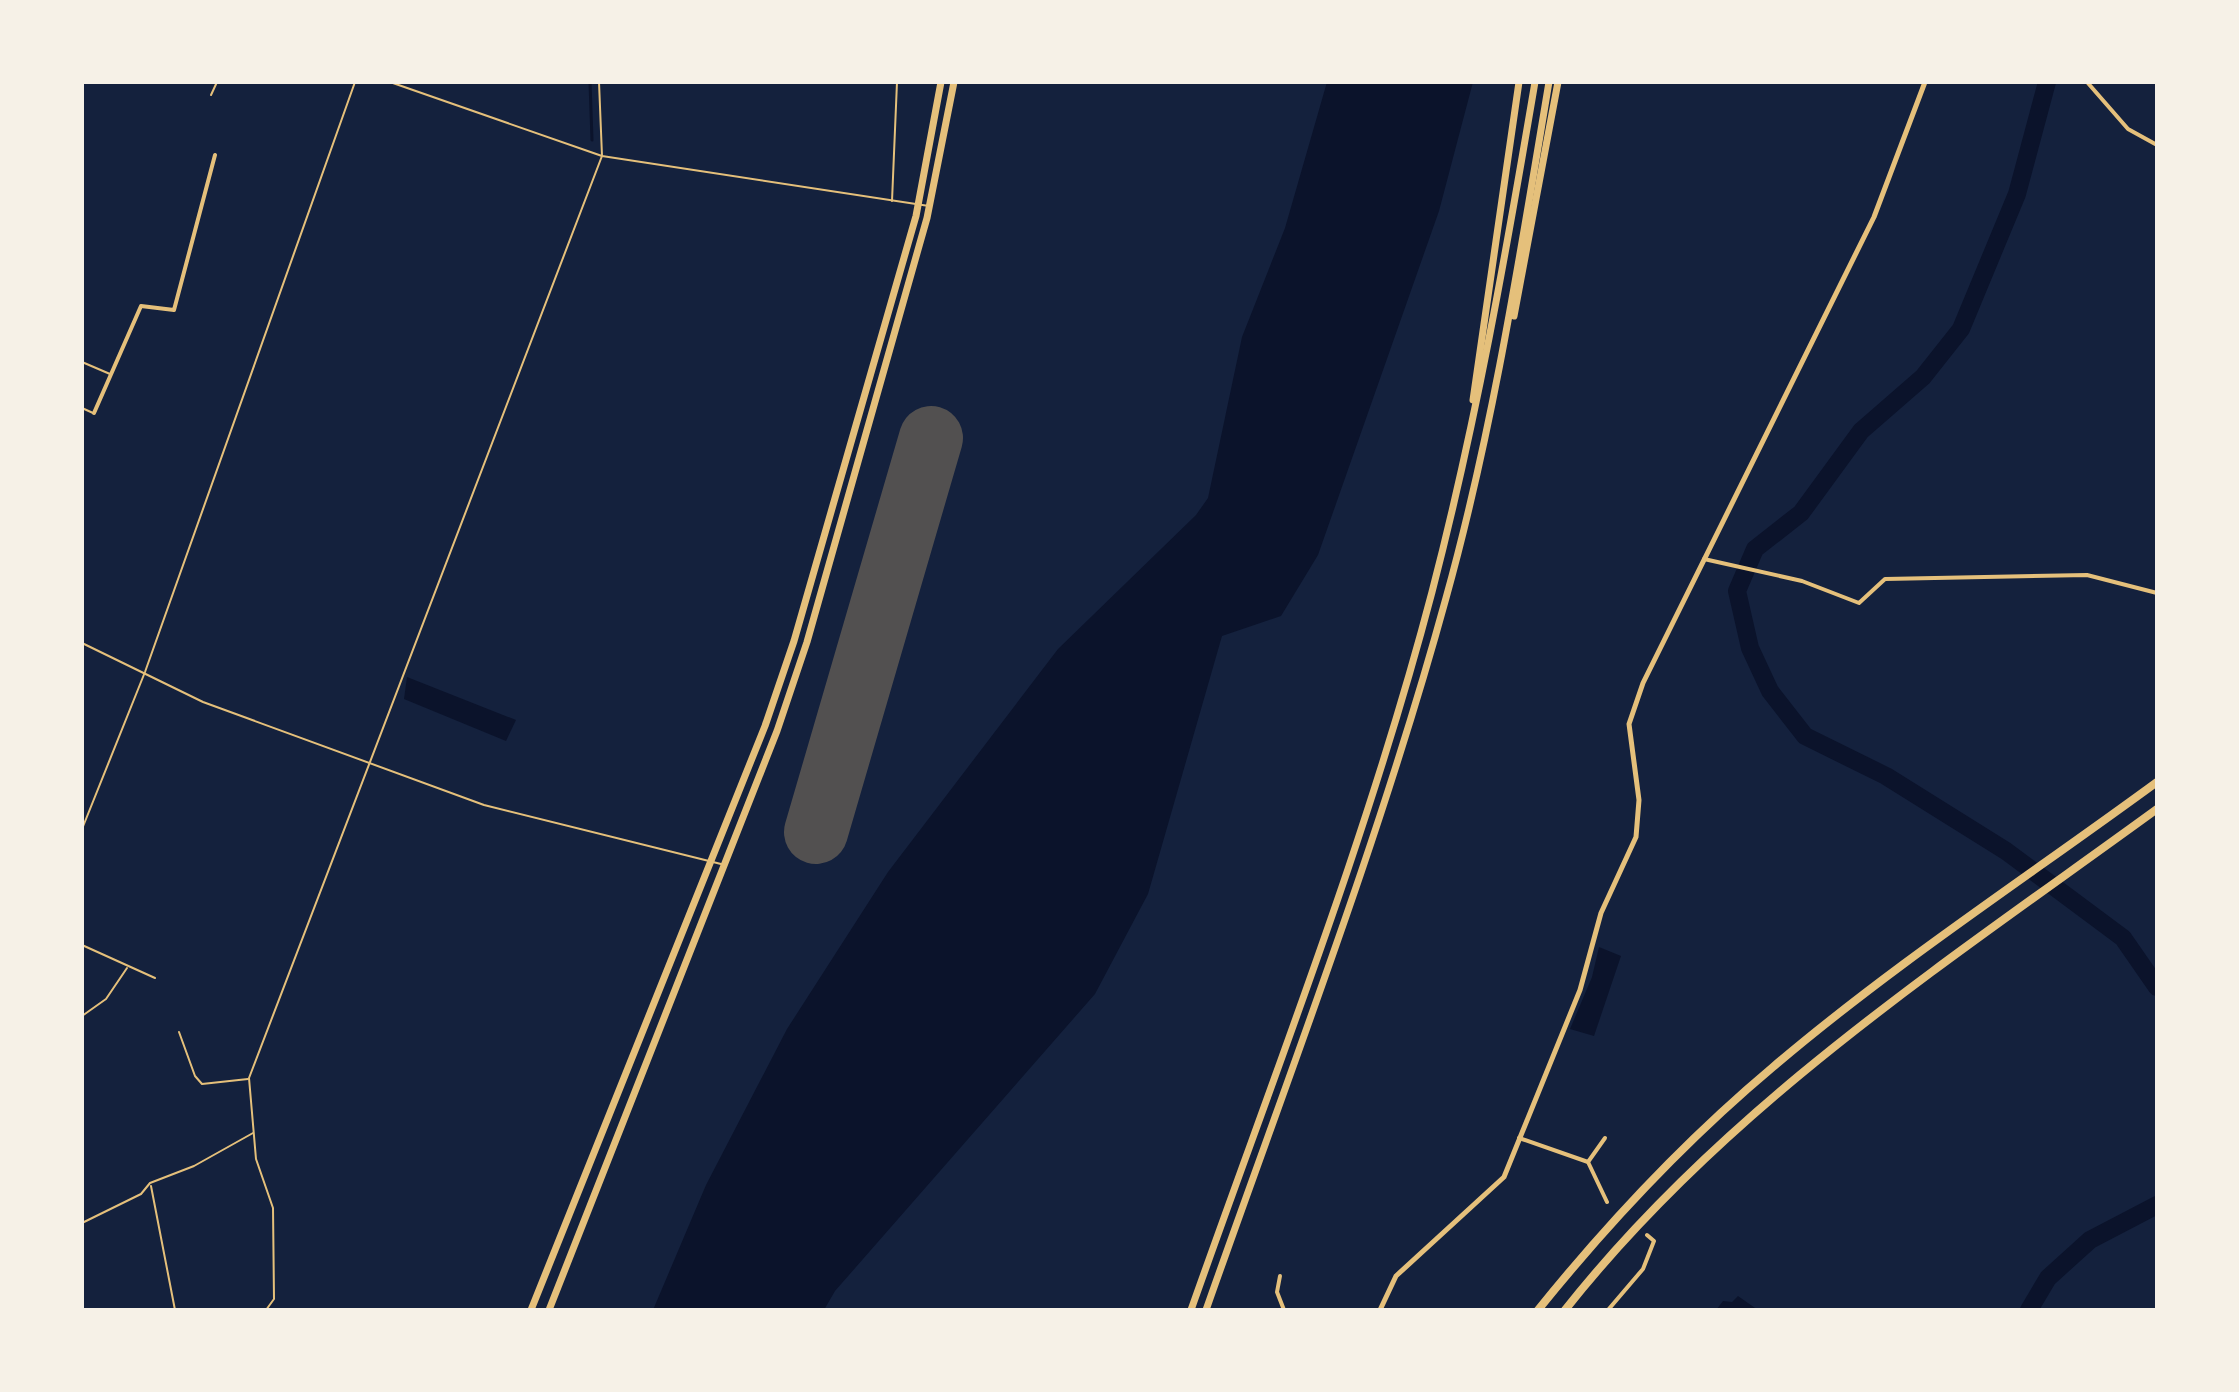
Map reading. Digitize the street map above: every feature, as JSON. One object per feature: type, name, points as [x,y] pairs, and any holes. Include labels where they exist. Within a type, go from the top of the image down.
[{"type":"highway","points":[[1538,1310],[1618,1215],[1705,1127],[1837,1014],[2157,782]]},
{"type":"highway","points":[[1565,1310],[1665,1196],[1743,1123],[1852,1030],[2157,809]]},
{"type":"main road","points":[[531,1310],[765,726],[794,641],[918,205],[941,82]]},
{"type":"main road","points":[[549,1310],[724,866],[807,642],[930,206],[954,82]]},
{"type":"main road","points":[[1471,428],[1474,381],[1519,82]]},
{"type":"main road","points":[[1191,1310],[1354,848],[1431,594],[1471,428],[1502,276],[1535,82]]},
{"type":"main road","points":[[1206,1310],[1397,763],[1447,597],[1505,340],[1549,82]]},
{"type":"main road","points":[[1505,340],[1517,305],[1558,82]]},
{"type":"street","points":[[1380,1310],[1396,1276],[1504,1177],[1580,990],[1601,913],[1636,837],[1639,800],[1629,724],[1643,683],[1874,217],[1925,82]]},
{"type":"street","points":[[2087,82],[2128,129],[2157,145]]},
{"type":"street","points":[[94,413],[141,306],[174,310],[215,155]]},
{"type":"street","points":[[1704,559],[1802,581],[1859,603],[1885,579],[1945,576],[2087,575],[2157,593]]},
{"type":"street","points":[[1519,1138],[1588,1162],[1607,1202]]},
{"type":"street","points":[[1588,1162],[1605,1138]]},
{"type":"street","points":[[1608,1310],[1643,1269],[1654,1241],[1647,1235]]},
{"type":"street","points":[[1280,1276],[1277,1292],[1284,1310]]},
{"type":"lane","points":[[211,95],[217,82]]},
{"type":"lane","points":[[82,829],[145,672],[355,82]]},
{"type":"lane","points":[[390,82],[602,156],[930,206]]},
{"type":"lane","points":[[266,1310],[274,1299],[273,1208],[256,1159],[249,1078],[602,156],[599,82]]},
{"type":"lane","points":[[891,202],[897,82]]},
{"type":"lane","points":[[82,362],[110,374]]},
{"type":"lane","points":[[82,408],[94,413]]},
{"type":"lane","points":[[82,643],[203,702],[484,805],[711,860],[724,866]]},
{"type":"lane","points":[[82,945],[127,968],[155,978]]},
{"type":"lane","points":[[82,1016],[106,999],[127,968]]},
{"type":"lane","points":[[179,1032],[195,1076],[202,1084],[249,1078]]},
{"type":"lane","points":[[82,1223],[141,1194],[150,1183],[194,1166],[254,1133]]},
{"type":"lane","points":[[150,1183],[175,1310]]},
{"type":"water","points":[[1327,82],[1473,82],[1439,211],[1318,555],[1281,616],[1222,636],[1148,894],[1095,994],[835,1291],[824,1310],[653,1310],[706,1185],[787,1029],[888,872],[1058,649],[1196,515],[1208,498],[1242,337],[1285,228]]},
{"type":"water","points":[[407,677],[516,720],[506,741],[404,699]]},
{"type":"water","points":[[1599,947],[1621,956],[1594,1036],[1570,1029],[1592,977]]},
{"type":"water","points":[[1738,1296],[1758,1310],[1716,1310],[1723,1301],[1732,1302]]},
{"type":"waterway","points":[[590,82],[592,140]]},
{"type":"waterway","points":[[2047,82],[2017,194],[1961,329],[1923,377],[1861,431],[1801,513],[1755,549],[1737,591],[1750,648],[1770,691],[1805,736],[1886,776],[2006,851],[2123,938],[2157,987]]},
{"type":"waterway","points":[[2029,1310],[2048,1278],[2090,1240],[2157,1205]]},
{"type":"runway","points":[[816,832],[931,438]]}]
